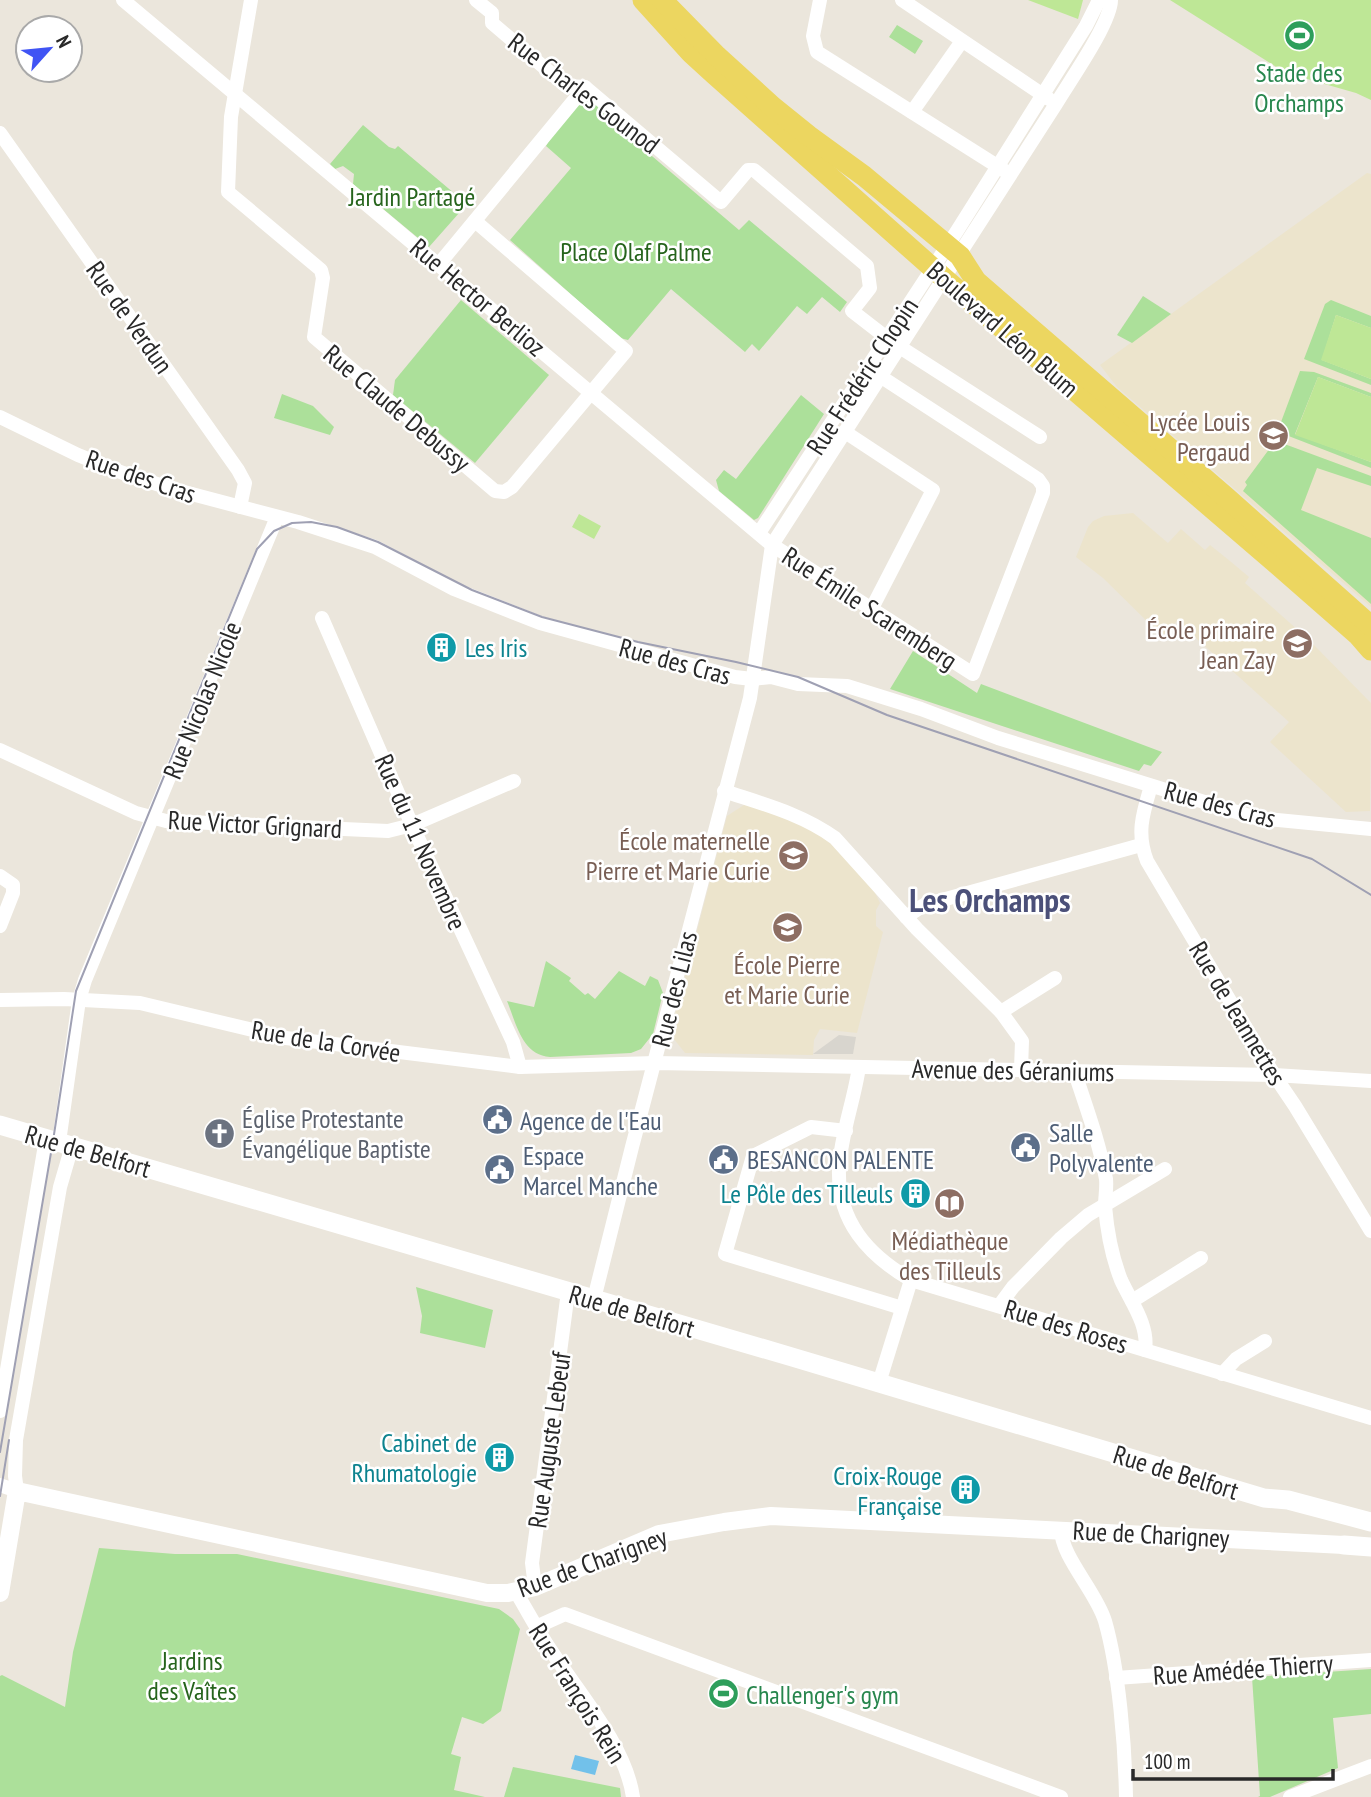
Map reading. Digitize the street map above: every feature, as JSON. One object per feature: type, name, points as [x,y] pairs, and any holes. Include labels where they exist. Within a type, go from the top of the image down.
[{"type":"main road","name":"Boulevard Léon Blum","points":[[643,0],[714,75],[939,274],[1358,635],[1371,650]]},
{"type":"main road","name":"Boulevard Léon Blum","points":[[662,0],[717,57],[773,107],[864,176],[954,251],[976,281],[1371,626]]},
{"type":"main road","name":"Rue de Belfort","points":[[0,1125],[1264,1498],[1288,1500],[1371,1522]]},
{"type":"main road","name":"Rue de Belfort","points":[[1264,1498],[1272,1507],[1346,1537],[1371,1536]]},
{"type":"main road","points":[[1371,1529],[1356,1525],[1346,1537],[1371,1547]]},
{"type":"street","name":"Rue Hector Berlioz","points":[[123,0],[772,545]]},
{"type":"street","points":[[235,94],[251,0]]},
{"type":"street","name":"Rue Charles Gounod","points":[[476,0],[492,13],[492,23],[566,86],[585,87],[721,202],[748,170],[754,170],[867,266],[870,288],[852,311],[899,347]]},
{"type":"street","points":[[820,0],[813,36],[817,52],[1011,174]]},
{"type":"street","points":[[902,0],[1056,104]]},
{"type":"street","name":"Rue Frédéric Chopin","points":[[971,223],[1011,174],[1056,104],[1093,29],[1099,0]]},
{"type":"street","name":"Rue Frédéric Chopin","points":[[752,679],[772,545],[899,347],[971,223],[996,166],[1043,94],[1111,6],[1111,0]]},
{"type":"street","points":[[912,112],[962,41]]},
{"type":"street","points":[[439,264],[585,87]]},
{"type":"street","name":"Rue Claude Debussy","points":[[235,94],[228,192],[321,270],[323,278],[314,337],[495,491],[504,492],[512,487],[592,392]]},
{"type":"street","name":"Rue de Verdun","points":[[0,132],[238,470],[245,483],[240,507]]},
{"type":"street","name":"Rue Hector Berlioz","points":[[475,221],[626,351],[592,392]]},
{"type":"street","name":"Rue Frédéric Chopin","points":[[759,533],[885,338],[939,274]]},
{"type":"street","name":"Rue Frédéric Chopin","points":[[899,347],[1040,437]]},
{"type":"street","name":"Rue Émile Scaremberg","points":[[772,545],[973,674],[1043,493],[1043,486],[1028,472],[866,367]]},
{"type":"street","name":"Rue des Cras","points":[[0,417],[78,455],[123,473],[298,522],[375,547],[454,589],[540,623],[735,677],[771,677],[798,684],[847,686],[921,709],[998,738],[1256,818],[1371,829]]},
{"type":"street","points":[[845,432],[933,490],[872,610]]},
{"type":"street","name":"Rue Nicolas Nicole","points":[[59,1142],[79,1000],[277,517]]},
{"type":"street","name":"Rue du 11 Novembre","points":[[322,618],[412,825],[513,1042],[520,1067]]},
{"type":"street","name":"Rue des Lilas","points":[[594,1299],[750,698],[752,679]]},
{"type":"street","name":"Rue Victor Grignard","points":[[0,750],[153,819],[388,831],[412,825],[514,781]]},
{"type":"street","points":[[906,917],[924,905],[1141,845],[1141,826],[1151,786]]},
{"type":"street","points":[[724,792],[792,813],[835,838],[906,917],[1001,1012],[1022,1041],[1021,1069]]},
{"type":"street","name":"Rue de Jeannettes","points":[[1141,845],[1161,885],[1274,1075],[1371,1231]]},
{"type":"street","points":[[0,876],[13,885],[13,893],[0,926]]},
{"type":"street","points":[[1001,1012],[1055,978]]},
{"type":"street","name":"Rue de la Corvée","points":[[0,1000],[139,1003],[299,1040],[520,1067],[655,1063]]},
{"type":"street","name":"Avenue des Géraniums","points":[[655,1063],[1274,1075],[1371,1081]]},
{"type":"street","name":"Rue des Roses","points":[[859,1067],[839,1166],[839,1185],[849,1221],[876,1257],[911,1280],[1371,1418]]},
{"type":"street","points":[[1074,1070],[1099,1142],[1106,1184],[1105,1206],[1112,1254],[1143,1326],[1146,1339],[1144,1350]]},
{"type":"street","points":[[846,1131],[811,1127],[753,1156],[725,1254],[902,1308]]},
{"type":"street","points":[[0,1411],[59,1142]]},
{"type":"street","points":[[0,1593],[8,1488],[15,1476],[16,1440],[60,1187],[59,1142]]},
{"type":"street","points":[[999,1306],[1013,1287],[1061,1238],[1088,1215],[1165,1169]]},
{"type":"street","points":[[1132,1301],[1201,1258]]},
{"type":"street","points":[[879,1383],[911,1280]]},
{"type":"street","name":"Rue Auguste Lebeuf","points":[[535,1587],[532,1567],[568,1292]]},
{"type":"street","points":[[1222,1374],[1236,1359],[1265,1341]]},
{"type":"street","name":"Rue de Charigney","points":[[8,1488],[487,1593],[516,1592],[535,1587],[659,1534],[724,1521],[771,1516],[1061,1530],[1346,1537]]},
{"type":"street","name":"Rue Amédée Thierry","points":[[1061,1530],[1064,1547],[1090,1588],[1105,1620],[1116,1678],[1126,1771],[1126,1797]]},
{"type":"street","name":"Rue François Rein","points":[[516,1592],[612,1742],[627,1773],[633,1797]]},
{"type":"street","points":[[537,1627],[565,1614],[1061,1797]]},
{"type":"street","name":"Rue Amédée Thierry","points":[[1116,1678],[1371,1660]]},
{"type":"street","points":[[1293,1796],[1371,1766]]},
{"type":"shaded area","name":"Lycée Louis Pergaud","points":[[1367,173],[1371,174],[1371,607],[1117,387],[1100,365]]},
{"type":"shaded area","points":[[1133,513],[1168,543],[1181,529],[1205,550],[1210,545],[1249,577],[1245,583],[1308,639],[1371,703],[1370,811],[1346,812],[1270,742],[1289,722],[1177,621],[1162,636],[1103,578],[1076,557],[1093,521],[1104,516]]},
{"type":"shaded area","name":"École Pierre et Marie Curie","points":[[747,803],[779,812],[831,841],[872,887],[880,903],[876,910],[876,926],[883,932],[857,1033],[820,1029],[814,1040],[813,1055],[685,1053],[670,1034],[727,816]]},
{"type":"shaded area","points":[[839,1035],[856,1037],[853,1054],[813,1054]]},
{"type":"green space","points":[[1028,0],[1083,0],[1078,19]]},
{"type":"green space","name":"Stade des Orchamps","points":[[1170,0],[1371,0],[1371,100],[1356,93],[1286,73]]},
{"type":"green space","points":[[897,25],[923,41],[915,54],[889,37]]},
{"type":"green space","name":"Place Olaf Palme","points":[[581,98],[596,104],[606,117],[739,230],[749,220],[847,302],[840,312],[822,297],[807,314],[797,306],[759,351],[752,344],[745,352],[671,289],[628,340],[620,338],[510,240],[571,168],[546,146]]},
{"type":"green space","name":"Jardin Partagé","points":[[363,125],[389,147],[395,149],[398,146],[467,204],[429,247],[353,184],[354,174],[343,166],[335,169],[330,164]]},
{"type":"green space","points":[[1143,296],[1171,314],[1132,343],[1117,335]]},
{"type":"green space","points":[[461,300],[549,375],[475,463],[393,395],[395,380]]},
{"type":"green space","points":[[1331,300],[1371,316],[1371,328],[1336,315],[1322,360],[1371,379],[1371,385],[1304,359],[1325,304]]},
{"type":"green space","points":[[1336,315],[1371,328],[1371,379],[1321,360]]},
{"type":"green space","points":[[1300,371],[1314,372],[1371,393],[1371,397],[1318,377],[1295,434],[1371,462],[1371,468],[1286,435],[1281,422]]},
{"type":"green space","points":[[1318,377],[1371,397],[1371,462],[1295,435]]},
{"type":"green space","points":[[282,394],[313,406],[334,427],[330,435],[274,418]]},
{"type":"green space","points":[[801,395],[824,414],[758,518],[754,520],[719,491],[716,480],[724,470],[736,479]]},
{"type":"green space","points":[[1279,442],[1371,476],[1371,486],[1317,468],[1301,510],[1371,538],[1371,604],[1243,491],[1247,485],[1245,482],[1273,444]]},
{"type":"green space","points":[[579,514],[601,526],[594,539],[572,527]]},
{"type":"green space","points":[[913,651],[977,693],[981,684],[1162,752],[1151,766],[1144,764],[1139,771],[890,689]]},
{"type":"green space","points":[[546,961],[571,978],[569,981],[585,995],[588,993],[595,999],[619,971],[645,986],[650,976],[658,980],[663,993],[653,1034],[641,1049],[631,1053],[550,1057],[540,1055],[526,1044],[521,1036],[507,1001],[534,1007]]},
{"type":"green space","points":[[416,1287],[493,1310],[485,1348],[420,1333],[422,1316]]},
{"type":"green space","name":"Jardins des Vaîtes","points":[[99,1548],[175,1554],[237,1554],[499,1609],[513,1619],[520,1629],[501,1711],[483,1724],[462,1717],[451,1754],[461,1757],[454,1790],[485,1797],[0,1797],[0,1676],[65,1707],[73,1652]]},
{"type":"green space","points":[[1371,1669],[1371,1714],[1333,1718],[1338,1768],[1270,1797],[1258,1797],[1252,1677]]},
{"type":"green space","points":[[513,1767],[620,1788],[621,1797],[504,1797]]},
{"type":"water","points":[[575,1755],[599,1761],[595,1775],[571,1769]]},
{"type":"tram line","points":[[0,1452],[76,991],[257,549],[274,531],[292,523],[311,522],[337,527],[378,542],[472,590],[542,617],[638,642],[798,677],[887,715],[1312,859],[1371,895]]},
{"type":"tram line","points":[[0,1496],[9,1440]]},
{"type":"place","name":"Stade des Orchamps","points":[[1299,36]]},
{"type":"place","name":"Lycée Louis Pergaud","points":[[1273,436]]},
{"type":"place","name":"École primaire Jean Zay","points":[[1298,644]]},
{"type":"place","name":"Les Iris","points":[[442,647]]},
{"type":"place","name":"École maternelle Pierre et Marie Curie","points":[[793,855]]},
{"type":"place","name":"École Pierre et Marie Curie","points":[[787,928]]},
{"type":"place","name":"Agence de l'Eau","points":[[497,1120]]},
{"type":"place","name":"Église Protestante Évangélique Baptiste","points":[[219,1133]]},
{"type":"place","name":"Salle Polyvalente","points":[[1026,1147]]},
{"type":"place","name":"BESANCON PALENTE","points":[[724,1159]]},
{"type":"place","name":"Espace Marcel Manche","points":[[500,1170]]},
{"type":"place","name":"Le Pôle des Tilleuls","points":[[916,1193]]},
{"type":"place","name":"Médiathèque des Tilleuls","points":[[950,1204]]},
{"type":"place","name":"Cabinet de Rhumatologie","points":[[500,1457]]},
{"type":"place","name":"Croix-Rouge Française","points":[[965,1490]]},
{"type":"place","name":"Challenger's gym","points":[[723,1694]]},
{"type":"district","name":"Les Orchamps","points":[[990,899]]}]
